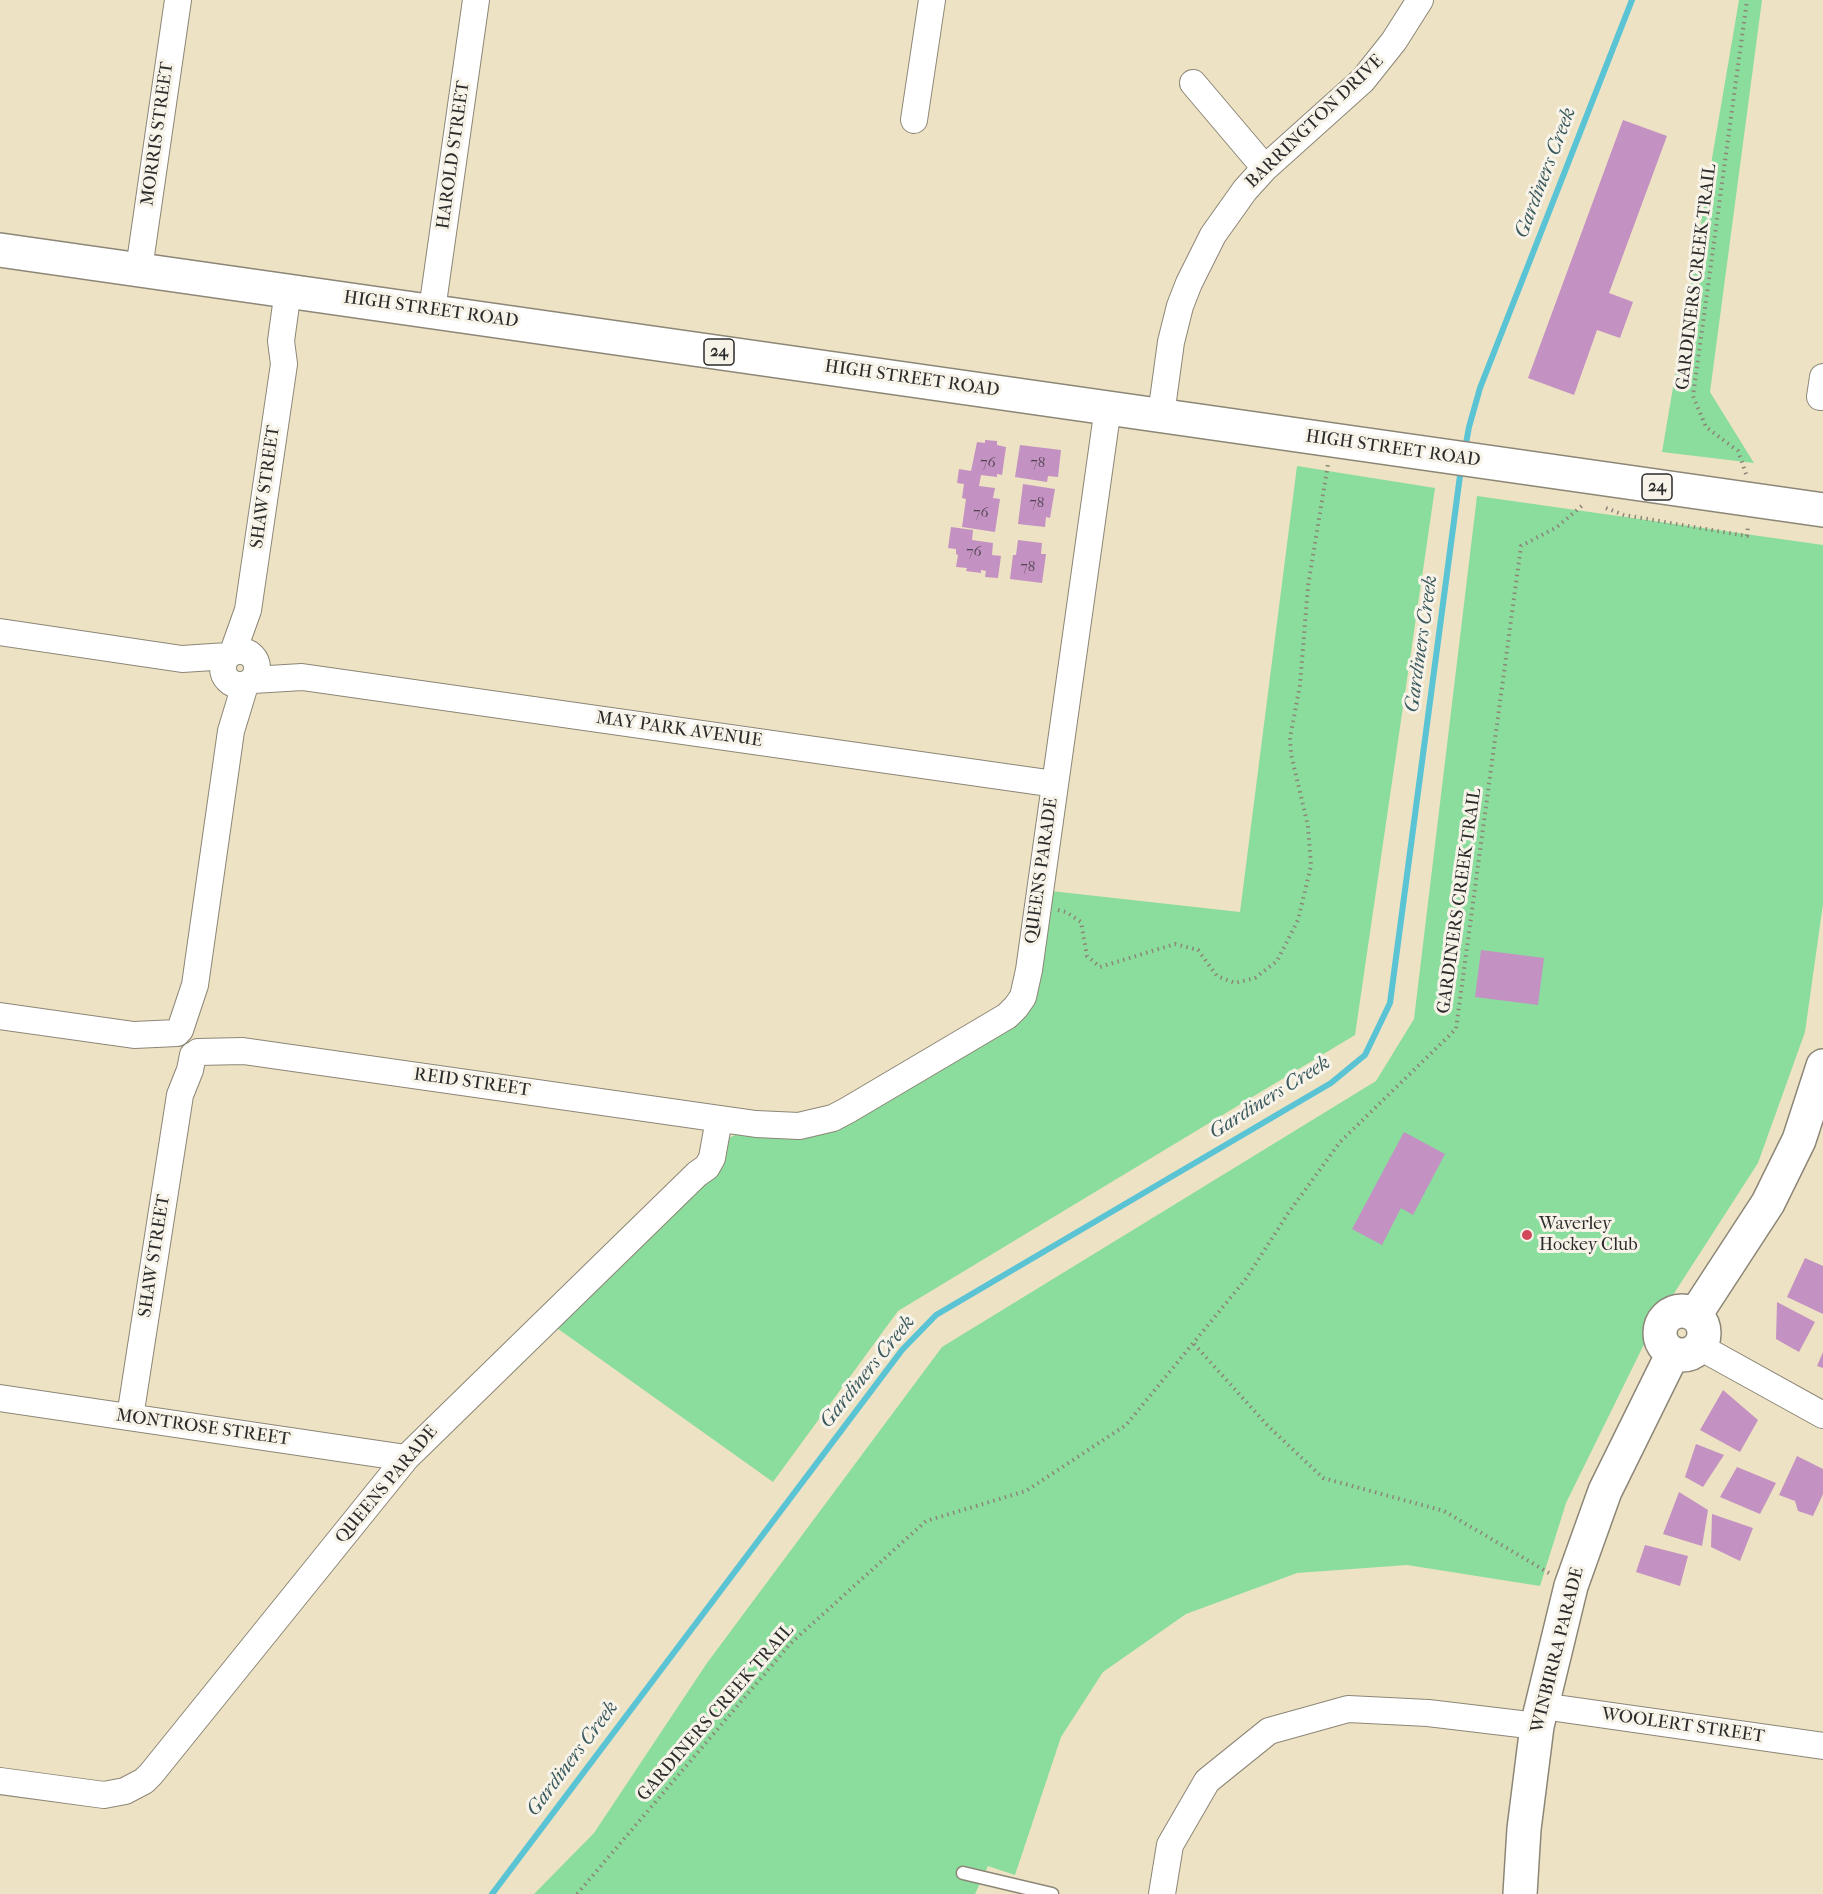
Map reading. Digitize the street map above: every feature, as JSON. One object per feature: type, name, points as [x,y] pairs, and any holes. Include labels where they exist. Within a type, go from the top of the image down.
[{"type":"main road","name":"HIGH STREET ROAD","points":[[0,250],[139,268],[1823,510]]},
{"type":"main road","points":[[1686,1350],[1666,1348],[1662,1341],[1661,1326],[1672,1313],[1688,1311],[1695,1315],[1768,1203],[1799,1140],[1823,1066]]},
{"type":"main road","name":"WINBIRRA PARADE","points":[[1520,1894],[1524,1829],[1540,1716],[1571,1586],[1605,1491],[1686,1350]]},
{"type":"street","name":"MORRIS STREET","points":[[139,268],[178,0]]},
{"type":"street","name":"HAROLD STREET","points":[[432,310],[476,0]]},
{"type":"street","points":[[915,120],[932,0]]},
{"type":"street","name":"BARRINGTON DRIVE","points":[[1161,415],[1171,342],[1180,306],[1199,261],[1227,213],[1265,168],[1363,80],[1394,41],[1420,0]]},
{"type":"street","points":[[1194,83],[1265,168]]},
{"type":"street","name":"SHAW STREET","points":[[130,1417],[180,1095],[177,1068],[187,1043],[284,364],[281,341],[294,291]]},
{"type":"street","name":"QUEENS PARADE","points":[[0,1781],[104,1794],[125,1791],[144,1781],[406,1458],[697,1174],[707,1167],[712,1158],[711,1118],[799,1126],[833,1118],[993,1026],[1012,1012],[1023,996],[1029,970],[1108,407]]},
{"type":"street","name":"MAY PARK AVENUE","points":[[0,632],[1054,784]]},
{"type":"street","name":"REID STREET","points":[[0,1016],[711,1118]]},
{"type":"street","points":[[1686,1350],[1823,1415]]},
{"type":"street","name":"MONTROSE STREET","points":[[0,1398],[406,1458]]},
{"type":"street","name":"WOOLERT STREET","points":[[1162,1894],[1170,1845],[1207,1781],[1269,1731],[1348,1709],[1540,1716],[1823,1746]]},
{"type":"lane","points":[[963,1873],[1052,1894]]},
{"type":"path","name":"GARDINERS CREEK TRAIL","points":[[1600,507],[1624,515],[1747,536],[1750,500],[1738,451],[1707,427],[1693,396],[1747,0]]},
{"type":"path","points":[[1037,905],[1066,912],[1080,922],[1087,956],[1100,967],[1175,944],[1198,950],[1217,976],[1235,983],[1255,978],[1277,961],[1298,920],[1311,866],[1308,826],[1291,754],[1290,738],[1300,685],[1308,586],[1328,467],[1330,440]]},
{"type":"path","name":"GARDINERS CREEK TRAIL","points":[[577,1894],[791,1643],[926,1521],[1026,1491],[1126,1425],[1245,1280],[1289,1212],[1340,1142],[1456,1029],[1521,546],[1557,527],[1582,503],[1591,505]]},
{"type":"path","points":[[1194,1344],[1268,1426],[1323,1478],[1444,1511],[1571,1586]]},
{"type":"green space","points":[[1739,0],[1762,0],[1710,392],[1754,463],[1662,452]]},
{"type":"green space","points":[[1297,466],[1435,488],[1355,1035],[898,1311],[773,1482],[554,1326],[727,1139],[735,1135],[767,1138],[797,1137],[1003,1032],[1051,891],[1240,912]]},
{"type":"green space","points":[[1477,496],[1823,545],[1823,904],[1805,1032],[1758,1163],[1653,1326],[1566,1503],[1540,1586],[1407,1565],[1297,1573],[1186,1614],[1103,1672],[1061,1737],[1015,1875],[988,1866],[975,1894],[534,1894],[594,1833],[707,1663],[942,1347],[1376,1081],[1414,1019]]},
{"type":"building","points":[[1623,120],[1667,136],[1609,293],[1633,302],[1620,338],[1597,330],[1574,395],[1528,378]]},
{"type":"building","points":[[985,440],[997,441],[997,445],[1006,447],[1002,475],[997,474],[997,477],[981,475],[979,486],[995,488],[993,498],[1000,499],[995,532],[962,527],[966,499],[962,498],[964,484],[957,483],[959,469],[971,471],[977,442],[985,443]]},
{"type":"building","points":[[1020,445],[1061,450],[1058,477],[1048,476],[1047,482],[1015,477]]},
{"type":"building","points":[[1023,484],[1055,489],[1050,518],[1046,517],[1045,527],[1018,524]]},
{"type":"building","points":[[951,527],[973,530],[972,540],[993,543],[992,555],[1001,556],[998,578],[985,577],[986,571],[981,570],[981,573],[966,571],[967,568],[956,567],[958,555],[956,549],[948,548]]},
{"type":"building","points":[[1018,540],[1042,543],[1041,554],[1046,554],[1042,583],[1010,579],[1013,555],[1016,555]]},
{"type":"building","points":[[1481,950],[1544,958],[1538,1005],[1475,997]]},
{"type":"building","points":[[1404,1132],[1445,1154],[1413,1215],[1401,1208],[1382,1245],[1352,1229]]},
{"type":"building","points":[[1805,1258],[1823,1266],[1823,1314],[1787,1297]]},
{"type":"building","points":[[1777,1302],[1815,1322],[1799,1352],[1776,1339]]},
{"type":"building","points":[[1823,1352],[1823,1368],[1817,1366]]},
{"type":"building","points":[[1723,1390],[1758,1420],[1740,1452],[1700,1430]]},
{"type":"building","points":[[1696,1444],[1724,1455],[1703,1487],[1685,1477]]},
{"type":"building","points":[[1797,1456],[1823,1469],[1823,1494],[1813,1516],[1798,1511],[1795,1501],[1779,1495]]},
{"type":"building","points":[[1737,1467],[1776,1483],[1760,1514],[1720,1497]]},
{"type":"building","points":[[1679,1492],[1708,1510],[1702,1546],[1663,1534]]},
{"type":"building","points":[[1712,1514],[1753,1528],[1740,1561],[1711,1547]]},
{"type":"building","points":[[1645,1545],[1688,1556],[1680,1586],[1636,1572]]},
{"type":"waterway","name":"Gardiners Creek","points":[[1465,449],[1480,388],[1632,0]]},
{"type":"waterway","name":"Gardiners Creek","points":[[492,1894],[902,1350],[936,1315],[1331,1083],[1365,1055],[1390,1003],[1461,468]]},
{"type":"place","name":"Waverley Hockey Club","points":[[1527,1235]]}]
